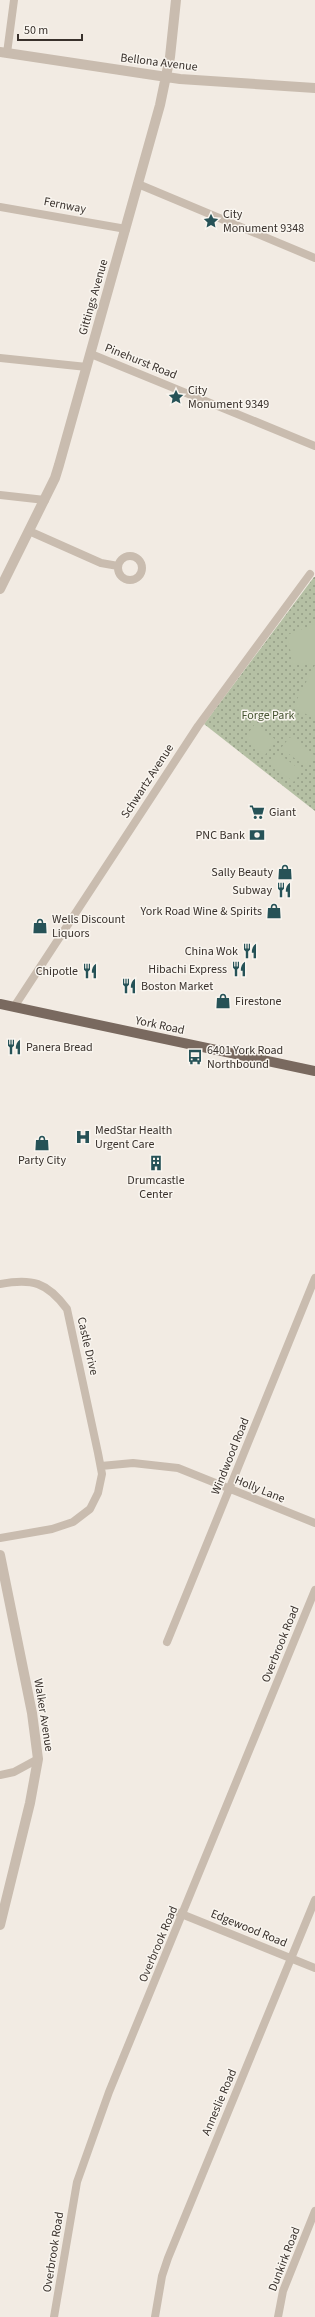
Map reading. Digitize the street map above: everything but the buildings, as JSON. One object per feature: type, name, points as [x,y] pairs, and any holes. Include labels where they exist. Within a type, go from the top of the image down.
[{"type":"main road","name":"York Road","points":[[0,1004],[315,1071]]},
{"type":"street","points":[[3,53],[14,0]]},
{"type":"street","name":"Gittings Avenue","points":[[0,590],[45,500],[59,465],[126,229],[167,77],[176,0]]},
{"type":"street","name":"Bellona Avenue","points":[[3,53],[167,77],[315,88]]},
{"type":"street","points":[[138,184],[315,258]]},
{"type":"street","name":"Fernway","points":[[0,207],[126,229]]},
{"type":"street","name":"Pinehurst Road","points":[[91,354],[315,446]]},
{"type":"street","points":[[0,358],[87,367]]},
{"type":"street","points":[[0,495],[45,500]]},
{"type":"street","points":[[29,531],[101,563],[118,566]]},
{"type":"street","name":"Schwartz Avenue","points":[[14,1007],[198,726],[310,574]]},
{"type":"street","name":"Windwood Road","points":[[167,1642],[315,1278]]},
{"type":"street","name":"Castle Drive","points":[[0,1284],[21,1280],[36,1282],[59,1298],[67,1309],[87,1394],[101,1466]]},
{"type":"street","name":"Holly Lane","points":[[101,1466],[132,1463],[178,1468],[315,1523]]},
{"type":"street","points":[[0,1538],[52,1529],[73,1522],[83,1515],[90,1509],[98,1493],[102,1474],[101,1466]]},
{"type":"street","name":"Walker Avenue","points":[[0,1555],[32,1713],[38,1759],[30,1803],[0,1925]]},
{"type":"street","name":"Overbrook Road","points":[[54,2317],[73,2201],[81,2168],[109,2092],[315,1590]]},
{"type":"street","points":[[0,1775],[14,1772],[38,1759]]},
{"type":"street","name":"Anneslie Road","points":[[155,2317],[162,2276],[168,2258],[315,1900]]},
{"type":"street","name":"Edgewood Road","points":[[174,1911],[315,1968]]},
{"type":"street","name":"Dunkirk Road","points":[[278,2317],[283,2291],[315,2211]]},
{"type":"green space","name":"Forge Park","points":[[315,577],[315,811],[204,724]]},
{"type":"green space","points":[[315,624],[315,663],[312,665],[293,663],[287,635]]},
{"type":"green space","points":[[315,665],[315,719],[293,707]]},
{"type":"green space","points":[[255,724],[276,740],[265,755],[244,739]]},
{"type":"green space","points":[[290,737],[314,755],[305,766],[281,748]]},
{"type":"green space","points":[[278,753],[302,771],[294,782],[269,764]]},
{"type":"place","name":"City Monument 9348","points":[[211,221]]},
{"type":"place","name":"City Monument 9349","points":[[176,397]]},
{"type":"place","name":"Giant","points":[[257,812]]},
{"type":"place","name":"PNC Bank","points":[[257,835]]},
{"type":"place","name":"Sally Beauty","points":[[285,872]]},
{"type":"place","name":"Subway","points":[[284,890]]},
{"type":"place","name":"York Road Wine & Spirits","points":[[274,911]]},
{"type":"place","name":"Wells Discount Liquors","points":[[40,926]]},
{"type":"place","name":"China Wok","points":[[250,951]]},
{"type":"place","name":"Hibachi Express","points":[[239,969]]},
{"type":"place","name":"Chipotle","points":[[90,971]]},
{"type":"place","name":"Boston Market","points":[[129,986]]},
{"type":"place","name":"Firestone","points":[[223,1001]]},
{"type":"place","name":"Panera Bread","points":[[14,1047]]},
{"type":"place","name":"6401 York Road Northbound","points":[[195,1057]]},
{"type":"place","name":"MedStar Health Urgent Care","points":[[83,1137]]},
{"type":"place","name":"Party City","points":[[42,1143]]},
{"type":"place","name":"Drumcastle Center","points":[[156,1163]]}]
